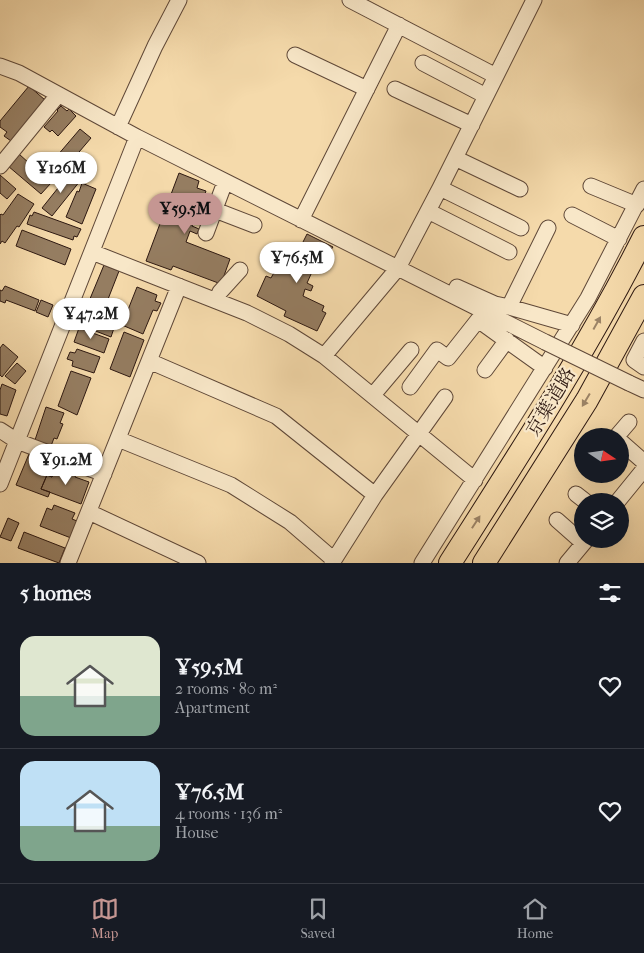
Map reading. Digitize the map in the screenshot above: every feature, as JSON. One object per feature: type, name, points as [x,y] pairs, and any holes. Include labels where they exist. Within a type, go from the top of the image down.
[{"type":"highway","name":"京葉道路","points":[[450,563],[562,387],[644,237]]},
{"type":"highway","name":"京葉道路","points":[[484,563],[587,400],[644,296]]},
{"type":"street","points":[[118,127],[155,46],[179,0]]},
{"type":"street","points":[[350,0],[496,76]]},
{"type":"street","points":[[324,356],[398,268],[472,125],[491,96],[496,76],[534,0]]},
{"type":"street","points":[[301,220],[399,25]]},
{"type":"street","points":[[295,55],[367,89]]},
{"type":"street","points":[[423,63],[491,96]]},
{"type":"street","points":[[0,66],[19,73],[137,138],[644,390]]},
{"type":"street","points":[[395,89],[472,125]]},
{"type":"street","points":[[0,166],[58,95]]},
{"type":"street","points":[[0,484],[137,138]]},
{"type":"street","points":[[455,158],[520,189]]},
{"type":"street","points":[[206,233],[225,182]]},
{"type":"street","points":[[591,186],[636,205]]},
{"type":"street","points":[[440,188],[521,228]]},
{"type":"street","points":[[422,563],[572,325],[588,298],[644,189]]},
{"type":"street","points":[[215,210],[254,225]]},
{"type":"street","points":[[428,211],[509,252]]},
{"type":"street","points":[[572,215],[619,239]]},
{"type":"street","points":[[509,308],[548,228]]},
{"type":"street","points":[[92,252],[247,313],[289,334],[324,356],[475,480]]},
{"type":"street","points":[[398,268],[412,266],[495,304],[572,325]]},
{"type":"street","points":[[216,301],[220,292],[240,270]]},
{"type":"street","points":[[68,563],[179,286]]},
{"type":"street","points":[[410,387],[437,350],[448,358],[478,320],[545,368]]},
{"type":"street","points":[[485,370],[507,340]]},
{"type":"street","points":[[644,340],[634,360],[644,367]]},
{"type":"street","points":[[373,395],[411,350]]},
{"type":"street","points":[[149,361],[276,416],[375,495]]},
{"type":"street","points":[[118,438],[230,485],[290,522],[333,561],[418,432],[445,397]]},
{"type":"street","points":[[624,428],[629,422]]},
{"type":"street","points":[[0,430],[17,440],[104,474]]},
{"type":"street","points":[[629,449],[644,462]]},
{"type":"street","points":[[624,493],[644,469]]},
{"type":"street","points":[[89,512],[196,563]]},
{"type":"street","points":[[556,520],[574,533]]},
{"type":"street","points":[[568,563],[580,548]]},
{"type":"building","points":[[29,86],[45,100],[11,141],[4,136],[7,132],[0,127],[0,121]]},
{"type":"building","points":[[61,106],[67,111],[69,109],[76,116],[58,136],[52,130],[50,132],[44,127]]},
{"type":"building","points":[[80,129],[91,138],[56,179],[45,170]]},
{"type":"building","points":[[19,154],[51,183],[41,194],[8,166]]},
{"type":"building","points":[[70,173],[80,181],[52,216],[42,208]]},
{"type":"building","points":[[179,173],[199,181],[197,188],[206,191],[201,204],[206,206],[204,212],[198,210],[192,226],[199,229],[197,234],[190,231],[186,242],[230,259],[221,284],[173,266],[171,270],[146,261]]},
{"type":"building","points":[[0,175],[16,189],[7,199],[0,193]]},
{"type":"building","points":[[82,183],[96,189],[82,224],[66,217]]},
{"type":"building","points":[[18,194],[34,204],[19,227],[17,226],[5,243],[2,241],[0,244],[0,215],[3,215]]},
{"type":"building","points":[[34,212],[81,229],[77,237],[74,236],[73,240],[27,224],[30,215],[32,216]]},
{"type":"building","points":[[22,230],[71,249],[65,265],[16,246]]},
{"type":"building","points":[[307,234],[333,247],[320,264],[316,263],[307,283],[313,286],[311,291],[305,289],[303,296],[324,306],[322,311],[326,313],[317,331],[284,316],[286,311],[257,296],[266,276],[271,278],[277,267],[281,269],[285,258],[289,260],[295,246],[300,248]]},
{"type":"building","points":[[104,265],[119,271],[103,312],[87,306]]},
{"type":"building","points":[[5,286],[39,300],[35,311],[6,300],[5,303],[0,301],[0,290],[2,291]]},
{"type":"building","points":[[137,287],[157,295],[155,301],[161,303],[157,311],[153,310],[143,334],[122,325]]},
{"type":"building","points":[[41,300],[53,305],[48,317],[36,312]]},
{"type":"building","points":[[86,310],[116,322],[111,337],[80,325]]},
{"type":"building","points":[[79,328],[109,339],[104,353],[74,342]]},
{"type":"building","points":[[124,332],[144,340],[130,377],[110,369]]},
{"type":"building","points":[[3,344],[18,357],[2,377],[0,375],[0,348]]},
{"type":"building","points":[[77,349],[100,357],[94,373],[72,366],[73,361],[67,359],[70,352],[75,353]]},
{"type":"building","points":[[17,363],[26,371],[15,384],[5,376]]},
{"type":"building","points":[[71,371],[91,378],[77,415],[58,406]]},
{"type":"building","points":[[2,384],[16,390],[7,416],[0,414],[0,390]]},
{"type":"building","points":[[46,407],[64,413],[60,423],[63,424],[57,439],[54,438],[51,446],[35,440]]},
{"type":"building","points":[[29,454],[56,467],[52,477],[47,475],[41,489],[50,492],[48,497],[16,485]]},
{"type":"building","points":[[55,469],[64,472],[65,469],[76,474],[75,477],[89,482],[81,504],[41,489],[47,475],[52,477]]},
{"type":"building","points":[[54,505],[75,513],[72,519],[77,521],[71,538],[40,526],[47,508],[52,510]]},
{"type":"building","points":[[8,518],[19,523],[11,541],[0,537]]},
{"type":"building","points":[[24,532],[65,548],[59,563],[18,548]]}]
